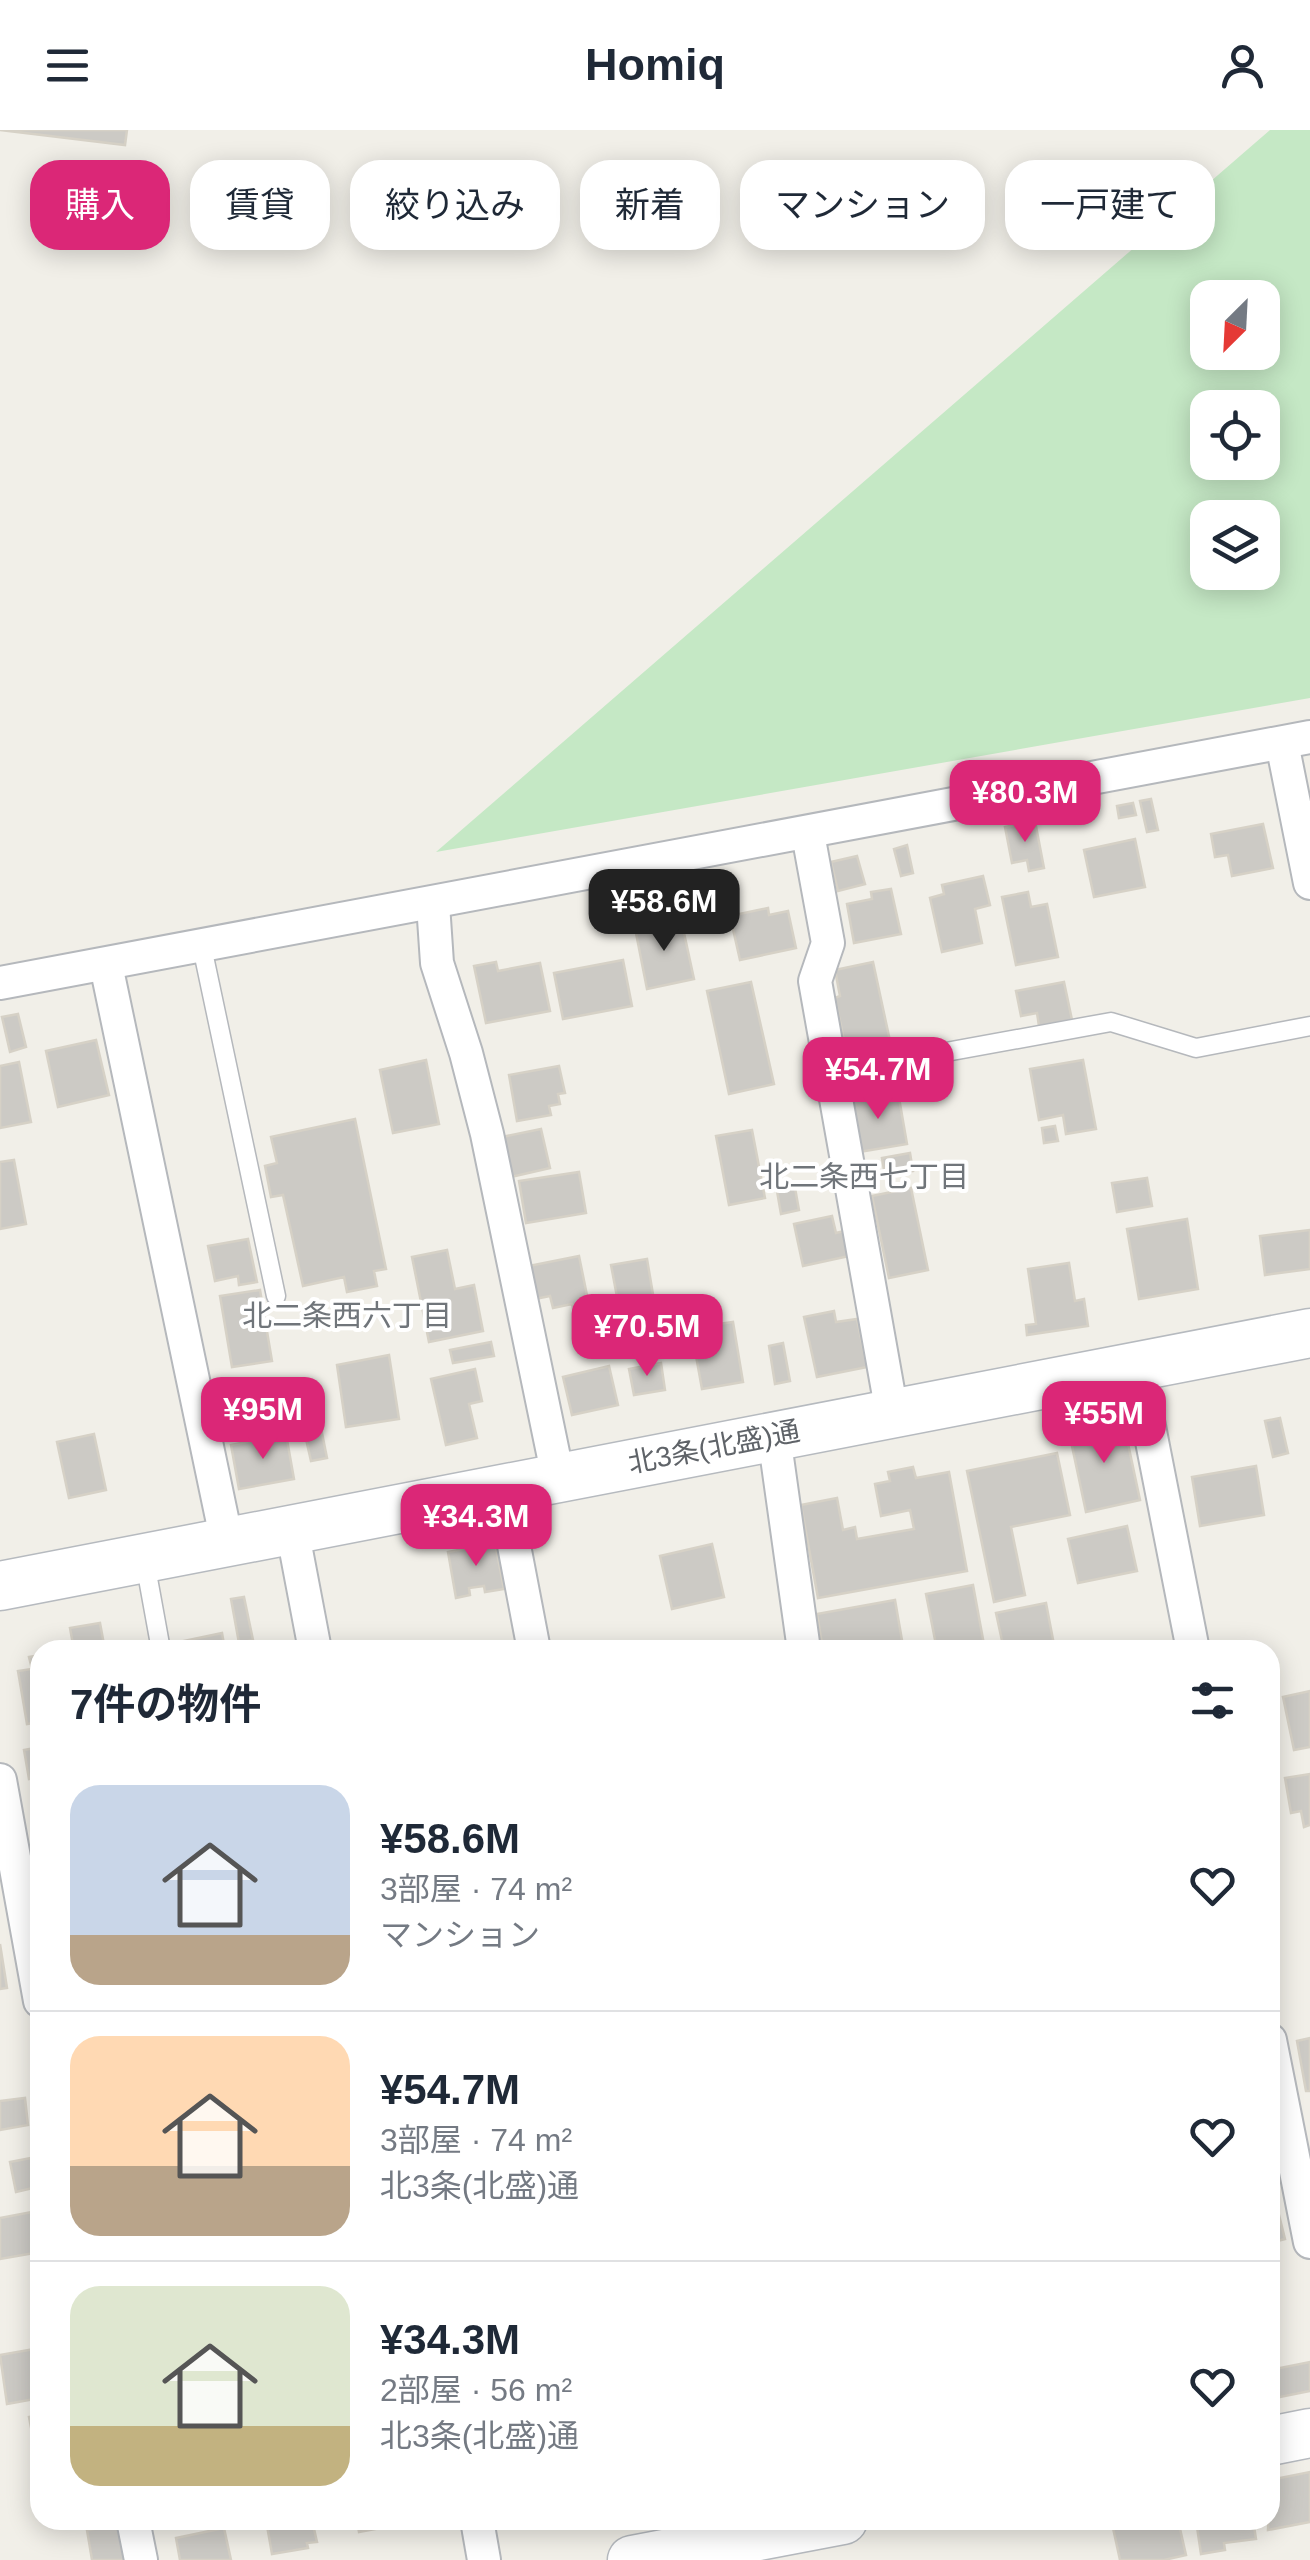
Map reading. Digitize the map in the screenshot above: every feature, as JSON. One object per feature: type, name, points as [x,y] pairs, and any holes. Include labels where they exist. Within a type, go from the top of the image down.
[{"type":"street","points":[[0,983],[1296,740],[1310,883]]},
{"type":"street","points":[[808,834],[828,942],[815,981],[892,1413]]},
{"type":"street","points":[[434,904],[438,962],[486,1134],[558,1477]]},
{"type":"street","points":[[106,965],[227,1542]]},
{"type":"street","name":"北3条(北盛)通","points":[[0,1586],[1310,1333]]},
{"type":"street","points":[[1137,1365],[1191,1640]]},
{"type":"street","points":[[774,1436],[803,1640]]},
{"type":"street","points":[[503,1488],[532,1640]]},
{"type":"street","points":[[292,1529],[313,1640]]},
{"type":"street","points":[[0,1780],[30,1946]]},
{"type":"street","points":[[1280,2090],[1310,2242]]},
{"type":"street","points":[[1280,2439],[1310,2433]]},
{"type":"street","points":[[136,2530],[141,2560]]},
{"type":"street","points":[[479,2530],[484,2560]]},
{"type":"street","points":[[632,2560],[700,2533],[733,2530]]},
{"type":"lane","points":[[202,947],[276,1296]]},
{"type":"lane","points":[[831,1073],[1111,1022],[1196,1048],[1310,1026]]},
{"type":"lane","points":[[144,1558],[159,1640]]},
{"type":"green space","points":[[1270,130],[1310,130],[1310,698],[436,852],[1131,250],[1215,250],[1215,178]]},
{"type":"building","points":[[0,130],[127,130],[125,145]]},
{"type":"building","points":[[1151,799],[1158,830],[1147,832],[1140,801]]},
{"type":"building","points":[[1133,803],[1136,815],[1119,818],[1117,806]]},
{"type":"building","points":[[1035,821],[1044,868],[1029,871],[1027,860],[1012,863],[1005,827]]},
{"type":"building","points":[[1263,824],[1273,868],[1232,876],[1228,855],[1215,857],[1211,834]]},
{"type":"building","points":[[1135,839],[1145,887],[1094,897],[1084,850]]},
{"type":"building","points":[[907,845],[913,873],[901,876],[894,849]]},
{"type":"building","points":[[857,856],[865,884],[838,891],[831,862]]},
{"type":"building","points":[[983,876],[990,905],[975,909],[982,943],[942,952],[930,898],[944,894],[942,885]]},
{"type":"building","points":[[681,887],[687,913],[659,919],[653,894]]},
{"type":"building","points":[[891,889],[901,934],[854,943],[847,904],[872,899],[871,892]]},
{"type":"building","points":[[1028,892],[1031,907],[1047,904],[1058,957],[1016,965],[1002,897]]},
{"type":"building","points":[[768,908],[769,915],[788,911],[796,948],[740,960],[730,916]]},
{"type":"building","points":[[681,919],[694,979],[647,989],[635,928]]},
{"type":"building","points":[[623,960],[632,1006],[563,1019],[554,973]]},
{"type":"building","points":[[496,962],[498,971],[540,963],[550,1011],[486,1023],[474,966]]},
{"type":"building","points":[[873,962],[890,1041],[852,1049],[850,1039],[844,1040],[835,998],[840,996],[835,970]]},
{"type":"building","points":[[751,982],[774,1084],[729,1094],[707,991]]},
{"type":"building","points":[[1064,982],[1072,1020],[1039,1026],[1037,1013],[1021,1016],[1016,991]]},
{"type":"building","points":[[18,1014],[26,1047],[10,1052],[2,1017]]},
{"type":"building","points":[[96,1040],[109,1095],[58,1107],[46,1051]]},
{"type":"building","points":[[426,1060],[439,1124],[393,1133],[380,1070]]},
{"type":"building","points":[[1083,1060],[1096,1129],[1066,1134],[1063,1115],[1039,1120],[1030,1069]]},
{"type":"building","points":[[19,1062],[31,1122],[0,1128],[0,1066]]},
{"type":"building","points":[[559,1066],[565,1093],[558,1094],[560,1104],[549,1106],[551,1115],[517,1121],[509,1075]]},
{"type":"building","points":[[898,1092],[907,1144],[859,1152],[850,1100]]},
{"type":"building","points":[[355,1119],[386,1269],[374,1271],[377,1286],[347,1292],[344,1277],[303,1286],[283,1195],[271,1197],[265,1166],[277,1163],[271,1137]]},
{"type":"building","points":[[1055,1126],[1058,1141],[1044,1143],[1042,1128]]},
{"type":"building","points":[[541,1129],[550,1168],[511,1177],[502,1137]]},
{"type":"building","points":[[752,1130],[765,1198],[729,1205],[716,1136]]},
{"type":"building","points":[[910,1153],[913,1171],[885,1176],[882,1158]]},
{"type":"building","points":[[14,1160],[26,1224],[0,1229],[0,1162]]},
{"type":"building","points":[[579,1172],[586,1213],[526,1223],[519,1181]]},
{"type":"building","points":[[1147,1178],[1152,1206],[1117,1212],[1112,1183]]},
{"type":"building","points":[[795,1188],[799,1210],[781,1214],[777,1191]]},
{"type":"building","points":[[911,1188],[928,1270],[889,1278],[872,1196]]},
{"type":"building","points":[[832,1216],[836,1233],[844,1231],[849,1256],[803,1266],[794,1224]]},
{"type":"building","points":[[1187,1219],[1198,1289],[1139,1299],[1127,1229]]},
{"type":"building","points":[[1310,1230],[1310,1269],[1265,1275],[1260,1236]]},
{"type":"building","points":[[248,1239],[257,1282],[239,1285],[238,1276],[215,1281],[208,1246]]},
{"type":"building","points":[[447,1250],[455,1289],[474,1285],[483,1331],[429,1342],[412,1257]]},
{"type":"building","points":[[579,1256],[592,1320],[576,1323],[572,1304],[553,1308],[550,1296],[535,1299],[529,1266]]},
{"type":"building","points":[[647,1259],[656,1312],[621,1318],[611,1265]]},
{"type":"building","points":[[1069,1263],[1075,1301],[1084,1299],[1088,1326],[1027,1335],[1026,1325],[1036,1324],[1028,1269]]},
{"type":"building","points":[[260,1290],[272,1361],[232,1367],[220,1296]]},
{"type":"building","points":[[834,1311],[836,1322],[857,1319],[867,1367],[817,1377],[804,1317]]},
{"type":"building","points":[[733,1322],[743,1382],[702,1389],[691,1328]]},
{"type":"building","points":[[491,1342],[494,1356],[453,1363],[450,1350]]},
{"type":"building","points":[[783,1343],[790,1381],[775,1384],[769,1346]]},
{"type":"building","points":[[389,1355],[399,1419],[346,1427],[337,1365]]},
{"type":"building","points":[[661,1363],[665,1390],[634,1395],[629,1369]]},
{"type":"building","points":[[609,1366],[618,1405],[572,1415],[563,1377]]},
{"type":"building","points":[[475,1369],[482,1401],[469,1404],[477,1438],[446,1445],[431,1379]]},
{"type":"building","points":[[255,1389],[259,1405],[245,1408],[249,1423],[220,1429],[214,1398]]},
{"type":"building","points":[[318,1413],[327,1458],[311,1461],[301,1417]]},
{"type":"building","points":[[1280,1418],[1288,1453],[1273,1457],[1265,1421]]},
{"type":"building","points":[[1123,1420],[1140,1500],[1086,1512],[1069,1432]]},
{"type":"building","points":[[94,1434],[106,1490],[69,1498],[57,1442]]},
{"type":"building","points":[[286,1434],[294,1479],[239,1489],[231,1445]]},
{"type":"building","points":[[1057,1453],[1070,1515],[1011,1527],[1025,1595],[994,1602],[967,1471]]},
{"type":"building","points":[[1256,1466],[1264,1515],[1200,1526],[1192,1477]]},
{"type":"building","points":[[913,1467],[916,1478],[949,1472],[967,1571],[818,1598],[801,1505],[837,1498],[843,1530],[855,1527],[857,1539],[914,1529],[910,1510],[881,1516],[875,1484],[890,1481],[888,1472]]},
{"type":"building","points":[[1127,1526],[1137,1571],[1078,1583],[1068,1539]]},
{"type":"building","points":[[495,1543],[504,1589],[485,1592],[484,1586],[469,1588],[470,1595],[456,1598],[448,1552]]},
{"type":"building","points":[[712,1544],[724,1597],[672,1609],[660,1556]]},
{"type":"building","points":[[973,1585],[983,1640],[935,1640],[926,1594]]},
{"type":"building","points":[[244,1597],[253,1640],[238,1640],[231,1599]]},
{"type":"building","points":[[895,1600],[902,1640],[821,1640],[817,1614]]},
{"type":"building","points":[[1046,1603],[1053,1640],[1002,1640],[996,1613]]},
{"type":"building","points":[[100,1623],[103,1640],[72,1640],[70,1628]]},
{"type":"building","points":[[222,1633],[223,1640],[189,1640]]},
{"type":"building","points":[[30,1669],[30,1724],[27,1724],[18,1671]]},
{"type":"building","points":[[1310,1691],[1310,1747],[1294,1750],[1283,1697]]},
{"type":"building","points":[[30,1749],[30,1779],[29,1779],[24,1750]]},
{"type":"building","points":[[1310,1774],[1310,1825],[1304,1827],[1301,1811],[1291,1813],[1285,1778]]},
{"type":"building","points":[[0,1944],[7,1988],[0,1989]]},
{"type":"building","points":[[1310,2038],[1310,2091],[1306,2091],[1297,2041]]},
{"type":"building","points":[[25,2098],[28,2125],[0,2130],[0,2101]]},
{"type":"building","points":[[30,2158],[30,2189],[16,2192],[10,2162]]},
{"type":"building","points":[[30,2212],[30,2254],[0,2259],[0,2218]]},
{"type":"building","points":[[30,2350],[30,2400],[7,2404],[0,2355]]},
{"type":"building","points":[[1310,2362],[1310,2391],[1280,2397],[1280,2368]]},
{"type":"building","points":[[1310,2472],[1310,2522],[1280,2528],[1280,2478]]},
{"type":"building","points":[[87,2530],[122,2530],[126,2560],[92,2560]]},
{"type":"building","points":[[224,2530],[231,2560],[180,2560],[176,2538]]},
{"type":"building","points":[[268,2530],[314,2530],[317,2542],[307,2543],[308,2548],[272,2554]]},
{"type":"building","points":[[1113,2530],[1180,2530],[1186,2555],[1164,2560],[1120,2560]]},
{"type":"building","points":[[1197,2530],[1255,2530],[1256,2539],[1224,2543],[1225,2550],[1201,2554]]},
{"type":"district","name":"北二条西七丁目","points":[[864,1176]]},
{"type":"district","name":"北二条西六丁目","points":[[347,1315]]}]
